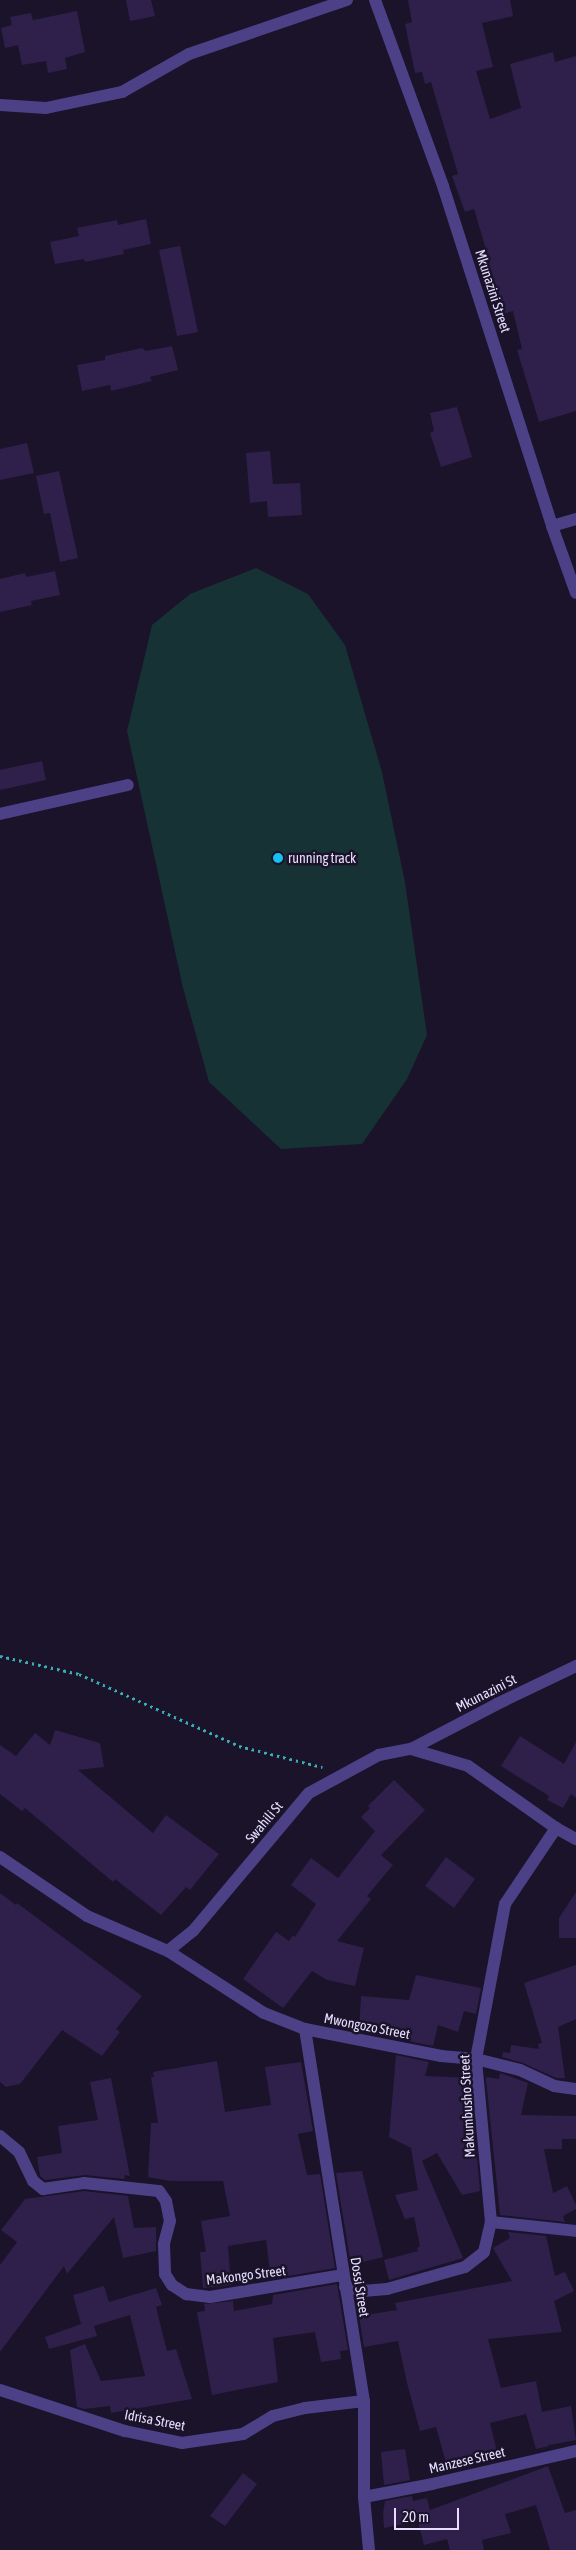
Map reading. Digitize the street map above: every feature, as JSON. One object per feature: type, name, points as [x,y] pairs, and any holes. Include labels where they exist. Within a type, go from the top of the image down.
[{"type":"street","points":[[0,105],[46,108],[122,92],[189,54],[347,0]]},
{"type":"street","name":"Mkunazini Street","points":[[376,0],[444,186],[552,526],[576,593]]},
{"type":"street","points":[[552,526],[576,519]]},
{"type":"street","points":[[0,814],[128,785]]},
{"type":"street","name":"Mkunazini St","points":[[411,1749],[497,1704],[576,1666]]},
{"type":"street","name":"Swahili St","points":[[168,1950],[193,1930],[308,1792],[379,1755],[411,1749],[468,1766],[556,1828],[576,1839]]},
{"type":"street","name":"Makumbusho Street","points":[[344,2281],[363,2291],[387,2289],[465,2267],[484,2252],[490,2222],[476,2059],[505,1904],[556,1828]]},
{"type":"street","points":[[0,1857],[86,1916],[168,1950]]},
{"type":"street","name":"Mwongozo Street","points":[[168,1950],[264,2013],[305,2029],[441,2056],[476,2059],[520,2070],[554,2086],[576,2089]]},
{"type":"street","name":"Dossi Street","points":[[305,2029],[364,2401],[364,2496],[369,2550]]},
{"type":"street","name":"Makongo Street","points":[[0,2136],[19,2152],[33,2181],[43,2189],[84,2183],[159,2191],[166,2201],[170,2221],[164,2244],[165,2274],[172,2285],[186,2294],[210,2297],[344,2281]]},
{"type":"street","points":[[490,2222],[576,2231]]},
{"type":"street","name":"Idrisa Street","points":[[2,2394],[125,2431],[182,2443],[244,2434],[273,2416],[306,2408],[364,2401]]},
{"type":"street","name":"Manzese Street","points":[[364,2496],[432,2484],[576,2451]]},
{"type":"path","points":[[0,1656],[37,1662],[79,1674],[239,1746],[344,1773]]},
{"type":"green space","name":"running track","points":[[256,568],[308,594],[345,645],[382,772],[405,882],[427,1035],[407,1079],[362,1144],[281,1149],[209,1082],[183,988],[127,731],[152,625],[190,594]]},
{"type":"building","points":[[126,0],[151,0],[155,16],[130,21]]},
{"type":"building","points":[[408,0],[510,0],[513,16],[482,23],[493,67],[476,71],[490,119],[521,108],[510,64],[553,52],[555,62],[576,56],[576,411],[539,422],[517,350],[522,349],[513,311],[503,314],[499,297],[491,299],[486,281],[490,279],[486,264],[490,263],[474,209],[465,212],[452,176],[458,174],[431,82],[425,84],[422,72],[415,73],[405,24],[412,22]]},
{"type":"building","points":[[77,11],[85,52],[65,58],[67,69],[48,73],[46,61],[22,65],[18,45],[5,48],[1,28],[12,25],[10,17],[31,13],[33,20]]},
{"type":"building","points":[[146,219],[151,244],[123,250],[124,254],[85,262],[84,259],[55,264],[50,242],[79,236],[77,228],[117,220],[118,225]]},
{"type":"building","points":[[180,246],[198,332],[177,336],[159,250]]},
{"type":"building","points":[[172,346],[178,370],[150,377],[152,381],[111,391],[110,385],[82,391],[77,365],[105,360],[105,356],[142,348],[146,351]]},
{"type":"building","points":[[457,407],[472,457],[441,467],[430,433],[434,431],[430,413]]},
{"type":"building","points":[[27,443],[34,473],[0,480],[0,449]]},
{"type":"building","points":[[270,451],[273,484],[300,483],[302,515],[268,517],[267,501],[250,503],[246,453]]},
{"type":"building","points":[[59,471],[78,558],[60,562],[50,513],[44,514],[36,476]]},
{"type":"building","points":[[55,571],[60,595],[31,601],[32,605],[0,612],[0,579],[25,573],[26,577]]},
{"type":"building","points":[[42,761],[46,780],[0,790],[0,770]]},
{"type":"building","points":[[55,1730],[100,1743],[104,1767],[78,1770],[153,1833],[166,1815],[219,1854],[190,1890],[186,1887],[161,1915],[115,1879],[113,1882],[25,1808],[22,1811],[0,1794],[0,1745],[16,1756],[35,1733],[50,1745]]},
{"type":"building","points":[[520,1736],[564,1764],[576,1742],[576,1798],[571,1794],[563,1808],[547,1800],[549,1796],[501,1766]]},
{"type":"building","points":[[394,1780],[425,1810],[381,1855],[393,1865],[367,1896],[371,1899],[337,1941],[364,1948],[355,1986],[327,1980],[312,1971],[283,2008],[243,1979],[276,1932],[289,1941],[293,1935],[295,1937],[316,1904],[291,1885],[311,1858],[338,1878],[375,1831],[361,1817],[370,1808],[368,1806]]},
{"type":"building","points":[[446,1857],[475,1879],[454,1908],[425,1886]]},
{"type":"building","points":[[576,1892],[576,1938],[559,1938],[559,1918]]},
{"type":"building","points":[[0,1893],[16,1905],[17,1903],[142,1996],[116,2029],[120,2032],[102,2056],[62,2030],[20,2084],[6,2087],[0,2082]]},
{"type":"building","points":[[576,1965],[576,2019],[558,2027],[565,2078],[556,2078],[523,2063],[502,2057],[503,2052],[510,2053],[511,2045],[539,2049],[538,2044],[542,2043],[524,1983]]},
{"type":"building","points":[[416,1975],[481,1988],[476,2014],[464,2011],[458,2032],[438,2025],[433,2046],[359,2031],[361,1996],[409,2000]]},
{"type":"building","points":[[396,2055],[429,2062],[425,2076],[470,2078],[480,2191],[462,2195],[437,2153],[422,2161],[463,2258],[389,2280],[384,2260],[418,2251],[417,2248],[420,2246],[414,2217],[405,2219],[395,2195],[418,2190],[411,2148],[389,2137]]},
{"type":"building","points":[[217,2061],[225,2112],[271,2105],[265,2067],[301,2062],[313,2131],[298,2134],[307,2175],[320,2174],[335,2268],[271,2279],[266,2240],[228,2246],[231,2285],[203,2288],[200,2252],[206,2252],[201,2221],[230,2216],[223,2181],[170,2181],[148,2177],[151,2123],[158,2123],[151,2077],[154,2077],[153,2072]]},
{"type":"building","points":[[500,2073],[528,2083],[521,2115],[576,2116],[576,2139],[562,2139],[562,2149],[544,2149],[553,2193],[567,2186],[576,2205],[576,2209],[563,2216],[565,2222],[500,2215],[486,2079],[487,2077],[499,2079]]},
{"type":"building","points":[[111,2078],[130,2176],[124,2175],[125,2179],[85,2175],[45,2180],[40,2176],[37,2157],[62,2153],[58,2126],[98,2120],[90,2082]]},
{"type":"building","points":[[362,2171],[383,2257],[351,2265],[336,2173]]},
{"type":"building","points":[[84,2191],[128,2196],[134,2228],[156,2227],[156,2251],[123,2258],[114,2217],[67,2274],[64,2266],[0,2352],[0,2265],[17,2242],[1,2230],[25,2199]]},
{"type":"building","points":[[508,2232],[546,2236],[555,2276],[565,2272],[574,2291],[554,2301],[562,2332],[488,2339],[501,2388],[536,2381],[542,2412],[571,2406],[576,2440],[550,2445],[549,2443],[549,2446],[536,2449],[526,2414],[490,2423],[498,2456],[448,2470],[436,2427],[420,2431],[398,2341],[364,2347],[359,2316],[397,2310],[395,2303],[512,2281],[493,2248],[510,2238]]},
{"type":"building","points":[[337,2284],[348,2350],[340,2351],[341,2359],[321,2362],[315,2332],[273,2338],[278,2382],[212,2395],[197,2312],[205,2311],[204,2304],[233,2301],[234,2311],[272,2304],[273,2295]]},
{"type":"building","points":[[104,2286],[109,2302],[156,2288],[162,2305],[156,2307],[167,2351],[176,2349],[192,2399],[111,2413],[110,2406],[84,2409],[77,2407],[70,2350],[85,2344],[101,2381],[145,2376],[130,2315],[94,2326],[97,2336],[49,2349],[45,2337],[81,2324],[73,2295]]},
{"type":"building","points":[[405,2449],[410,2480],[384,2485],[381,2452]]},
{"type":"building","points":[[548,2466],[565,2513],[576,2510],[576,2550],[550,2550],[536,2505],[505,2514],[511,2533],[482,2540],[484,2550],[450,2550],[447,2539],[424,2545],[418,2521],[384,2528],[383,2513],[385,2501],[412,2496],[413,2501],[427,2498],[430,2510]]},
{"type":"building","points":[[243,2473],[257,2484],[225,2526],[210,2516]]},
{"type":"place","name":"running track","points":[[278,858]]}]
